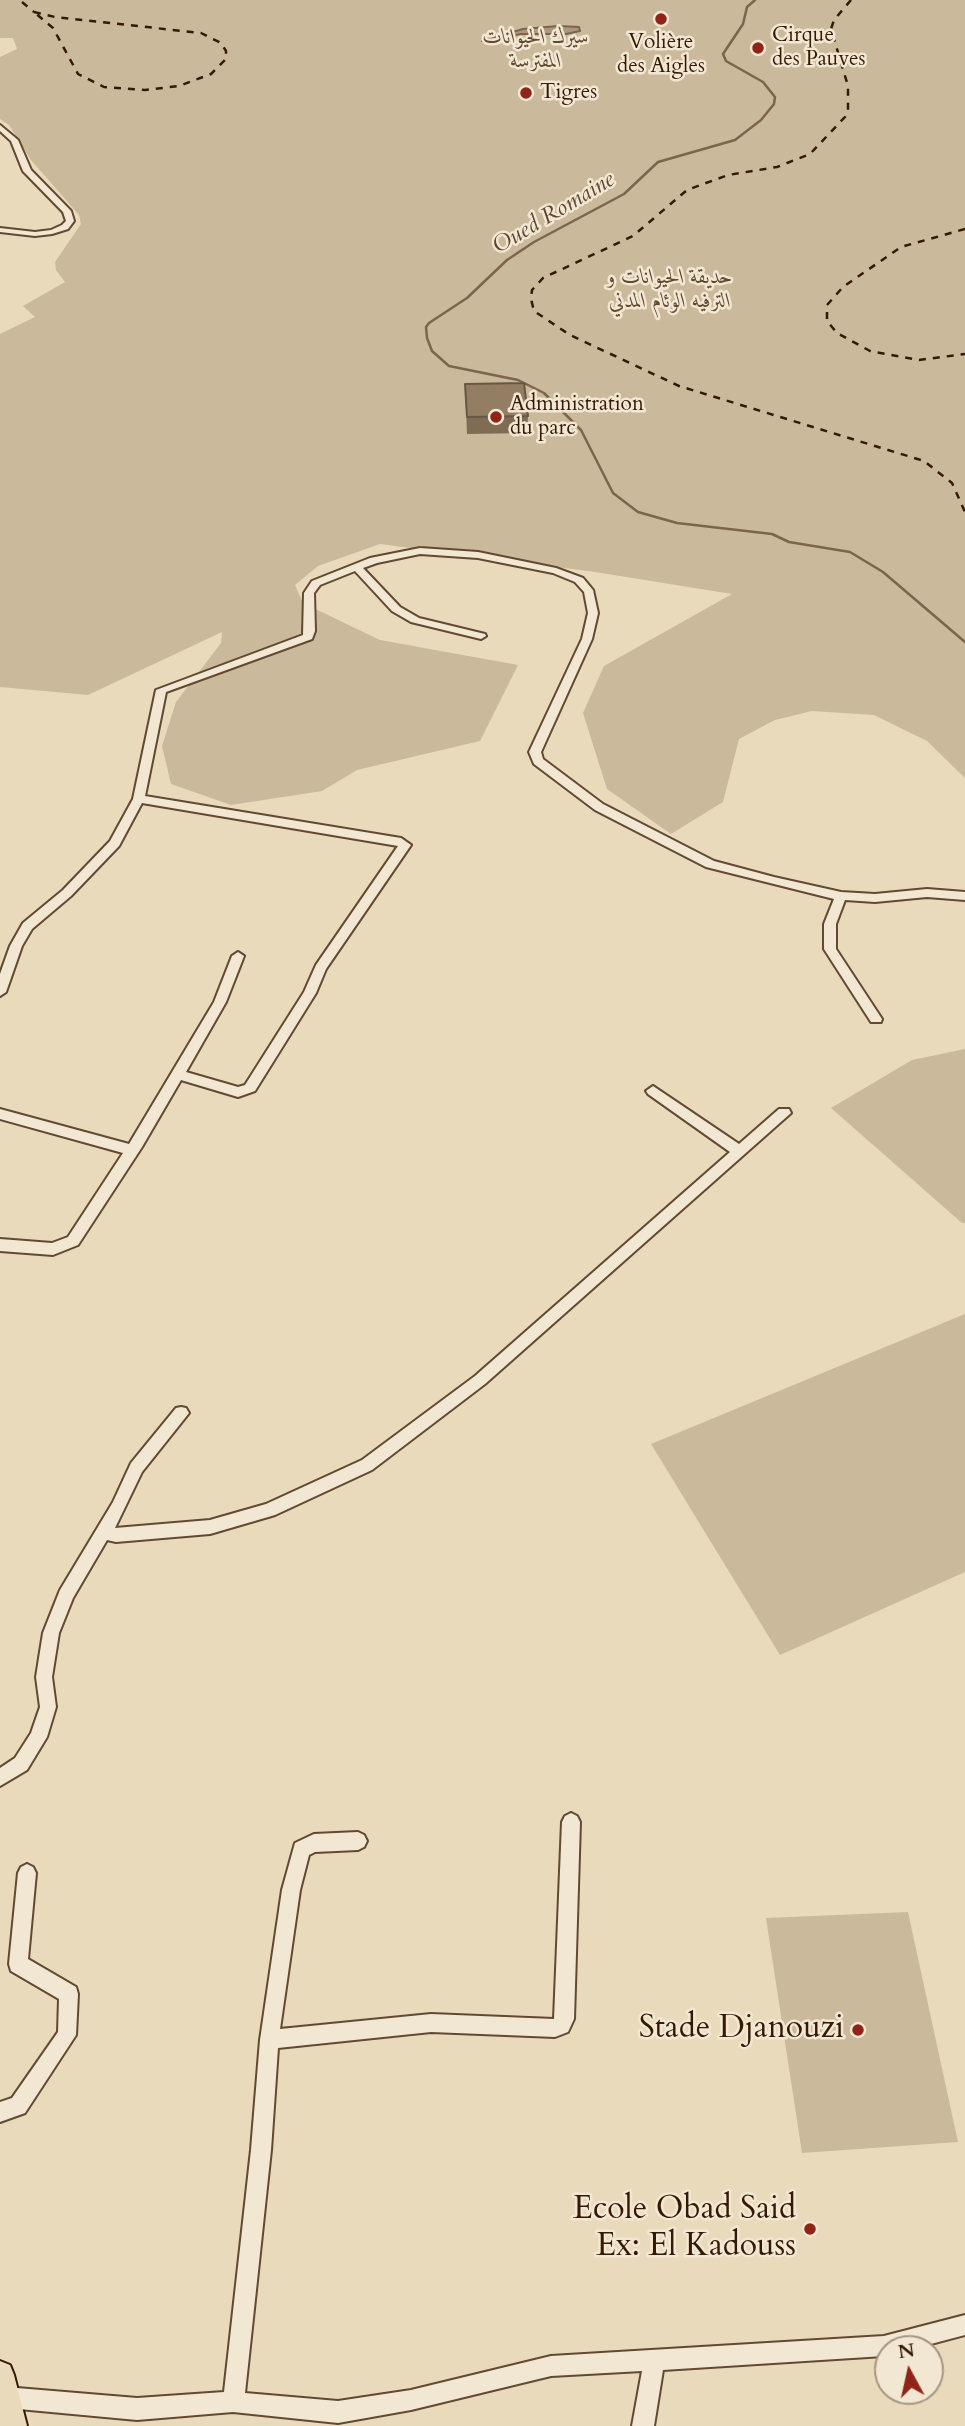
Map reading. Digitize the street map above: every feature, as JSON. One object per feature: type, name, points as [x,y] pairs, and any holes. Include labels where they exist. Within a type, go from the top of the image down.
[{"type":"main road","points":[[2,2391],[12,2426]]},
{"type":"street","points":[[0,127],[14,140],[27,171],[67,211],[70,220],[65,227],[52,232],[35,234],[0,230]]},
{"type":"street","points":[[0,992],[16,946],[27,926],[66,893],[115,843],[139,799],[161,691],[308,637],[309,593],[316,583],[356,566],[392,555],[419,551],[478,555],[556,571],[579,580],[589,592],[593,613],[587,639],[535,752],[538,761],[599,807],[710,864],[841,896],[874,898],[927,893],[965,896]]},
{"type":"street","points":[[356,566],[396,610],[415,620],[481,636]]},
{"type":"street","points":[[139,799],[401,842],[405,845],[320,968],[310,993],[250,1088],[238,1093],[177,1074]]},
{"type":"street","points":[[841,896],[830,924],[830,948],[876,1019]]},
{"type":"street","points":[[0,1245],[53,1249],[73,1241],[132,1150],[220,1002],[238,956]]},
{"type":"street","points":[[653,1091],[740,1152]]},
{"type":"street","points":[[103,1532],[116,1535],[210,1527],[270,1510],[368,1465],[480,1380],[784,1113]]},
{"type":"street","points":[[0,1114],[132,1150]]},
{"type":"street","points":[[0,1779],[21,1764],[38,1737],[48,1707],[44,1677],[51,1633],[66,1595],[136,1468],[181,1413]]},
{"type":"street","points":[[270,2040],[431,2023],[555,2028],[561,2025],[565,2020],[571,1822]]},
{"type":"street","points":[[233,2402],[270,2040],[290,1890],[301,1849],[314,1843],[358,1841]]},
{"type":"street","points":[[0,2112],[18,2106],[67,2035],[69,1994],[18,1964],[27,1873]]},
{"type":"street","points":[[2,2391],[137,2409],[233,2402],[338,2412],[411,2400],[551,2365],[884,2346],[965,2325]]},
{"type":"street","points":[[643,2426],[654,2360]]},
{"type":"green space","name":"حديقة الحيوانات و الترفيه الوئام المدني","points":[[0,0],[965,0],[965,778],[927,741],[874,715],[812,711],[775,720],[739,739],[723,802],[671,834],[607,789],[583,713],[604,666],[732,594],[595,572],[380,544],[318,566],[295,585],[303,603],[380,640],[518,665],[480,741],[357,770],[322,791],[231,805],[171,784],[162,746],[176,702],[221,643],[222,632],[88,695],[0,687],[0,334],[35,317],[23,306],[65,282],[56,270],[55,262],[81,224],[79,215],[31,160],[9,125],[0,119],[0,57],[17,49],[13,38],[0,38]]},
{"type":"green space","points":[[965,1049],[965,1223],[962,1223],[831,1108],[912,1060]]},
{"type":"green space","points":[[965,1314],[965,1572],[780,1655],[651,1444]]},
{"type":"green space","name":"Stade Djanouzi","points":[[908,1912],[958,2142],[802,2153],[766,1918]]},
{"type":"shaded area","points":[[579,27],[580,31],[566,34],[520,34],[488,43],[482,41],[523,29]]},
{"type":"building","points":[[524,383],[528,416],[467,417],[465,384]]},
{"type":"waterway","name":"Oued Romaine","points":[[755,0],[747,7],[743,24],[723,54],[726,61],[763,82],[775,97],[774,104],[761,120],[735,140],[658,162],[624,194],[534,242],[507,260],[467,298],[429,323],[426,327],[427,338],[432,351],[449,366],[518,380],[544,393],[581,430],[613,493],[638,512],[677,523],[772,534],[789,542],[850,552],[883,572],[965,642]]},
{"type":"railway","points":[[851,0],[834,20],[831,29],[848,86],[848,110],[845,117],[810,154],[777,167],[728,175],[687,190],[633,236],[543,278],[532,290],[531,299],[534,311],[570,335],[679,386],[924,461],[952,483],[965,512]]},
{"type":"railway","points":[[22,2],[34,12]]},
{"type":"railway","points":[[34,12],[55,17],[201,33],[221,43],[226,51],[226,59],[211,74],[179,86],[145,90],[104,87],[78,74],[53,28],[34,12]]},
{"type":"railway","points":[[965,229],[901,247],[843,287],[827,305],[827,321],[837,333],[870,351],[919,360],[965,354]]},
{"type":"place","name":"Volière des Aigles","points":[[661,19]]},
{"type":"place","name":"Cirque des Pauves","points":[[758,48]]},
{"type":"place","name":"Tigres","points":[[526,93]]},
{"type":"place","name":"Administration du parc","points":[[496,417]]},
{"type":"place","name":"Stade Djanouzi","points":[[858,2030]]},
{"type":"place","name":"Ecole Obad Said Ex: El Kadouss","points":[[810,2229]]},
{"type":"park label","name":"سيرك الحيوانات المفترسة","points":[[536,50]]}]
